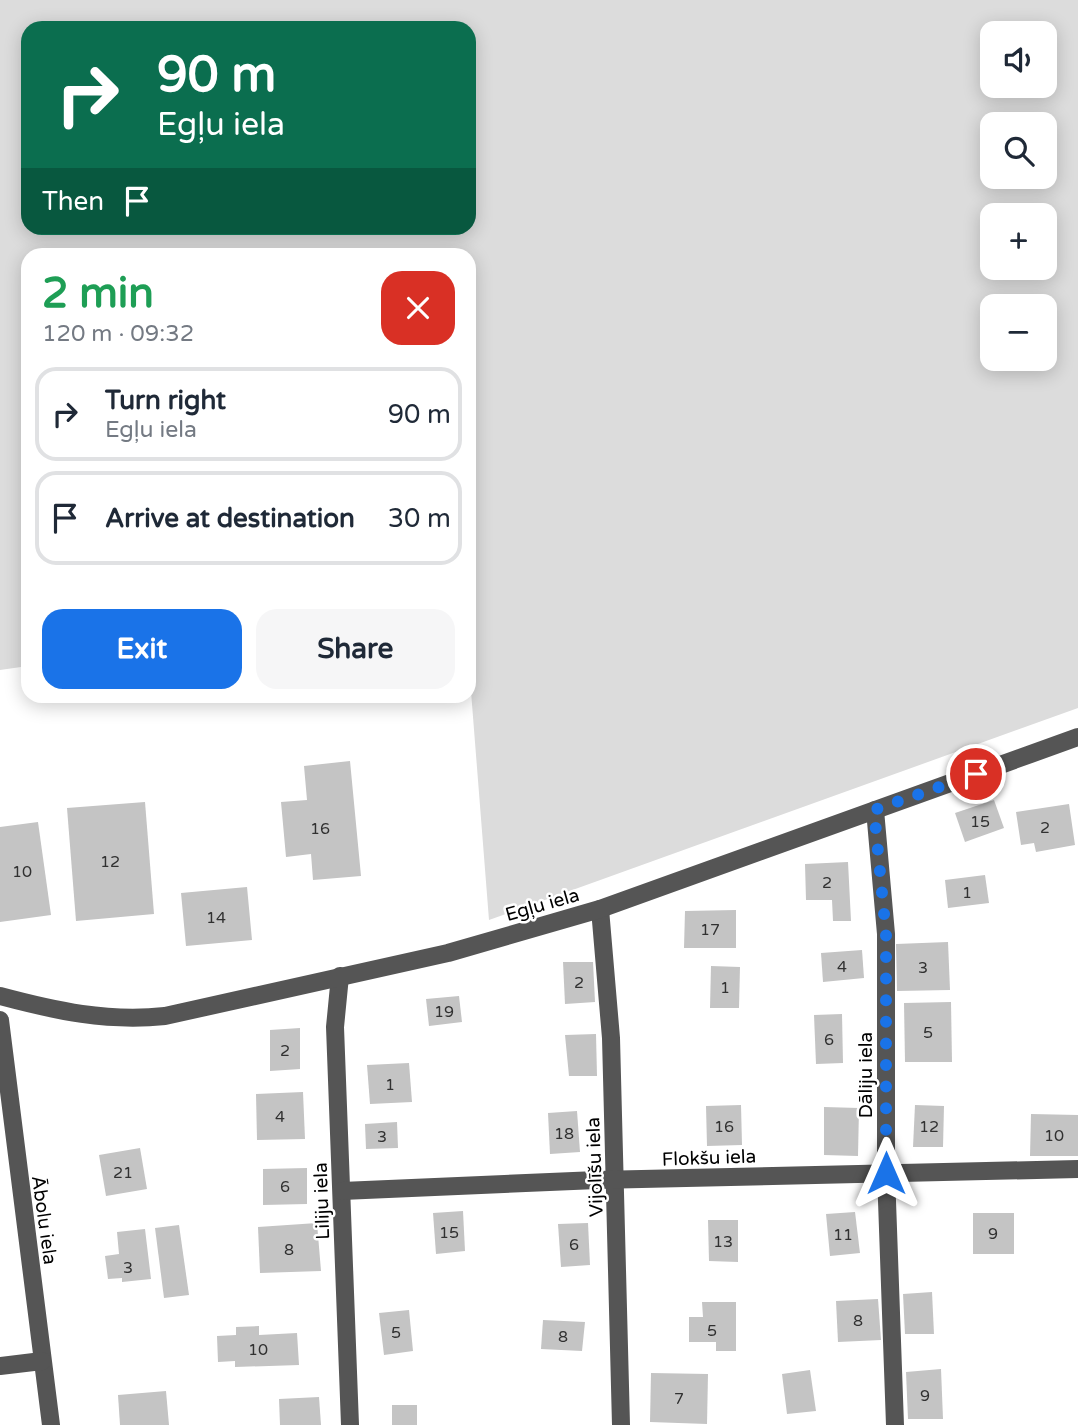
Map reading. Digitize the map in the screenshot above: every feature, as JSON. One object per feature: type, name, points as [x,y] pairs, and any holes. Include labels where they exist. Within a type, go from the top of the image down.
[{"type":"street","name":"Egļu iela","points":[[0,996],[74,1015],[130,1020],[165,1016],[448,953],[600,909],[1078,737]]},
{"type":"street","name":"Dāliju iela","points":[[874,810],[886,934],[886,1173],[895,1425]]},
{"type":"street","name":"Vijolīšu iela","points":[[600,909],[611,1038],[621,1425]]},
{"type":"street","name":"Liliju iela","points":[[340,976],[335,1027],[350,1425]]},
{"type":"street","name":"Ābolu iela","points":[[0,1020],[6,1127],[51,1425]]},
{"type":"street","name":"Flokšu iela","points":[[342,1191],[1078,1169]]},
{"type":"street","points":[[0,1366],[42,1361]]},
{"type":"shaded area","points":[[0,0],[1078,0],[1078,708],[489,920],[472,703],[476,703],[476,248],[21,248],[21,667],[0,670]]},
{"type":"building","points":[[350,761],[361,876],[313,880],[311,854],[286,857],[281,802],[307,800],[304,766]]},
{"type":"building","points":[[994,800],[1004,828],[965,842],[955,813]]},
{"type":"building","points":[[145,802],[154,914],[76,921],[67,808]]},
{"type":"building","points":[[1069,804],[1075,845],[1036,852],[1034,843],[1021,845],[1016,812]]},
{"type":"building","points":[[38,822],[51,915],[0,922],[0,827]]},
{"type":"building","points":[[848,862],[851,921],[833,921],[832,900],[806,900],[805,864]]},
{"type":"building","points":[[985,875],[989,903],[948,908],[945,880]]},
{"type":"building","points":[[247,887],[252,940],[186,946],[181,893]]},
{"type":"building","points":[[736,910],[736,948],[684,948],[685,911]]},
{"type":"building","points":[[948,942],[950,990],[897,991],[896,944]]},
{"type":"building","points":[[862,950],[864,978],[823,982],[821,953]]},
{"type":"building","points":[[563,962],[593,962],[595,1002],[565,1004]]},
{"type":"building","points":[[711,966],[740,967],[739,1008],[710,1008]]},
{"type":"building","points":[[459,996],[462,1022],[429,1026],[426,999]]},
{"type":"building","points":[[951,1002],[952,1062],[905,1062],[904,1003]]},
{"type":"building","points":[[842,1014],[843,1063],[816,1064],[814,1015]]},
{"type":"building","points":[[300,1028],[300,1069],[270,1071],[270,1030]]},
{"type":"building","points":[[596,1034],[597,1076],[569,1076],[565,1035]]},
{"type":"building","points":[[409,1063],[412,1102],[370,1104],[367,1065]]},
{"type":"building","points":[[303,1092],[305,1139],[257,1140],[256,1094]]},
{"type":"building","points":[[741,1105],[742,1145],[707,1146],[706,1106]]},
{"type":"building","points":[[915,1105],[944,1106],[943,1147],[913,1147]]},
{"type":"building","points":[[824,1107],[859,1108],[858,1156],[824,1155]]},
{"type":"building","points":[[577,1111],[580,1152],[550,1154],[548,1113]]},
{"type":"building","points":[[1031,1114],[1078,1115],[1078,1156],[1030,1156]]},
{"type":"building","points":[[397,1122],[398,1148],[366,1149],[365,1124]]},
{"type":"building","points":[[140,1148],[147,1189],[106,1196],[99,1155]]},
{"type":"building","points":[[307,1168],[307,1204],[263,1205],[263,1169]]},
{"type":"building","points":[[463,1211],[465,1251],[436,1254],[433,1213]]},
{"type":"building","points":[[855,1212],[860,1253],[830,1256],[826,1214]]},
{"type":"building","points":[[973,1213],[1014,1213],[1014,1254],[973,1254]]},
{"type":"building","points":[[708,1220],[738,1220],[738,1262],[709,1261]]},
{"type":"building","points":[[317,1223],[321,1271],[260,1273],[258,1227]]},
{"type":"building","points":[[588,1223],[590,1265],[561,1267],[558,1224]]},
{"type":"building","points":[[179,1225],[189,1295],[164,1298],[155,1228]]},
{"type":"building","points":[[145,1229],[151,1279],[122,1282],[122,1278],[108,1279],[105,1256],[119,1254],[117,1232]]},
{"type":"building","points":[[932,1292],[934,1334],[905,1334],[903,1294]]},
{"type":"building","points":[[878,1299],[881,1340],[838,1342],[836,1301]]},
{"type":"building","points":[[702,1302],[736,1302],[736,1351],[716,1351],[716,1342],[689,1342],[689,1317],[703,1317]]},
{"type":"building","points":[[409,1310],[413,1351],[384,1355],[379,1313]]},
{"type":"building","points":[[543,1320],[585,1322],[582,1351],[541,1349]]},
{"type":"building","points":[[259,1326],[259,1335],[297,1333],[299,1365],[235,1367],[235,1361],[218,1362],[217,1336],[236,1335],[236,1327]]},
{"type":"building","points":[[941,1369],[943,1419],[908,1419],[906,1372]]},
{"type":"building","points":[[810,1370],[816,1411],[787,1414],[782,1374]]},
{"type":"building","points":[[651,1373],[708,1374],[707,1424],[650,1422]]},
{"type":"building","points":[[166,1391],[169,1425],[120,1425],[118,1395]]},
{"type":"building","points":[[319,1397],[321,1425],[280,1425],[279,1399]]},
{"type":"building","points":[[392,1405],[417,1405],[417,1425],[392,1425]]},
{"type":"route","points":[[886,1173],[886,934],[874,810],[976,774]]}]
